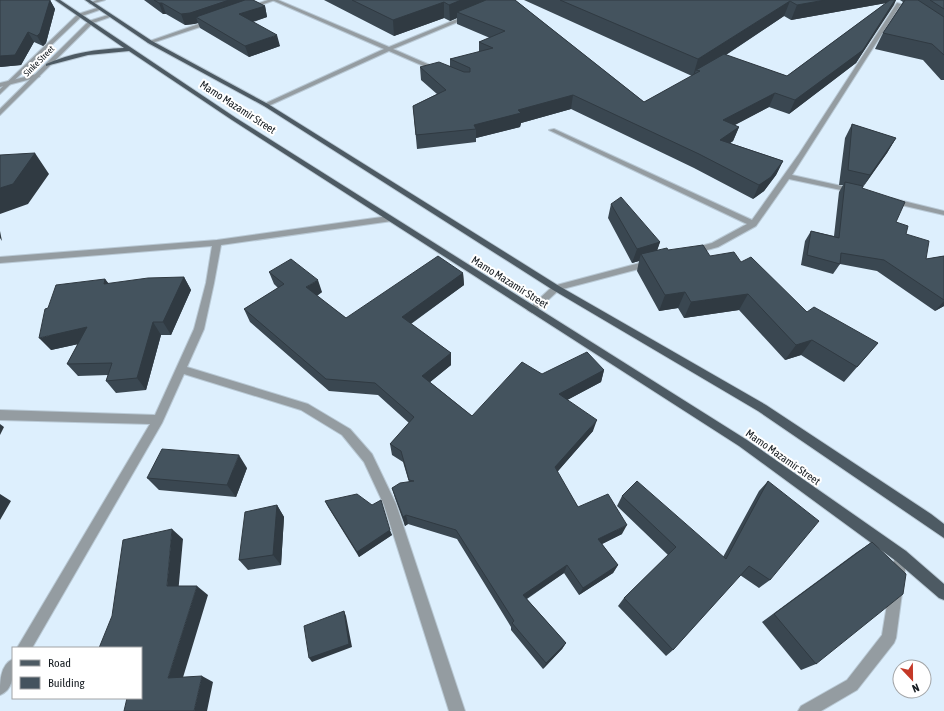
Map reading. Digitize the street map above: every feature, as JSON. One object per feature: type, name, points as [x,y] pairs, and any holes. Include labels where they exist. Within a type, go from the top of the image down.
[{"type":"main road","name":"Mamo Mazamir Street","points":[[57,0],[234,119],[743,443],[901,556],[944,593]]},
{"type":"main road","name":"Mamo Mazamir Street","points":[[89,2],[150,42],[266,105],[556,288],[762,408],[927,518],[944,532]]},
{"type":"main road","points":[[48,65],[81,54],[104,50],[130,49]]},
{"type":"street","points":[[89,2],[103,0]]},
{"type":"street","points":[[244,10],[273,0],[446,74]]},
{"type":"street","points":[[685,253],[715,245],[753,224],[802,155],[899,4]]},
{"type":"street","points":[[80,15],[99,9]]},
{"type":"street","points":[[266,105],[389,49],[473,14]]},
{"type":"street","name":"Sinke Street","points":[[0,92],[80,15]]},
{"type":"street","points":[[90,22],[110,16]]},
{"type":"street","points":[[150,42],[222,18]]},
{"type":"street","name":"Sinke Street","points":[[0,113],[90,22]]},
{"type":"street","points":[[0,85],[37,76]]},
{"type":"street","points":[[552,130],[753,224]]},
{"type":"street","points":[[786,176],[861,193]]},
{"type":"street","points":[[884,199],[944,213]]},
{"type":"street","points":[[0,260],[217,243],[389,219]]},
{"type":"street","points":[[25,647],[158,420],[199,329],[210,283],[217,243]]},
{"type":"street","points":[[532,310],[556,288],[662,259]]},
{"type":"street","points":[[181,369],[304,406],[346,432],[368,458],[390,504],[457,711]]},
{"type":"street","points":[[0,415],[158,420]]},
{"type":"street","points":[[806,711],[852,685],[889,638],[901,556]]},
{"type":"street","points":[[0,688],[12,668]]},
{"type":"building","points":[[0,0],[50,0],[40,33],[37,36],[28,32],[15,55],[0,56]]},
{"type":"building","points":[[154,0],[229,0],[190,13],[181,14]]},
{"type":"building","points":[[245,0],[253,0],[265,6],[239,14],[277,35],[245,46],[196,17]]},
{"type":"building","points":[[352,0],[461,0],[449,5],[444,2],[393,20]]},
{"type":"building","points":[[486,0],[515,0],[644,102],[700,71],[696,70],[724,54],[787,76],[890,0],[895,0],[863,50],[795,100],[775,93],[723,120],[739,127],[720,140],[783,161],[771,177],[759,185],[699,154],[573,95],[518,110],[521,113],[474,125],[476,129],[416,135],[413,106],[446,90],[420,67],[439,62],[464,72],[470,72],[470,68],[450,59],[493,48],[479,42],[505,31],[457,12]]},
{"type":"building","points":[[560,0],[825,0],[797,5],[790,1],[698,59]]},
{"type":"building","points":[[905,0],[918,0],[944,17],[944,55],[932,44],[883,33]]},
{"type":"building","points":[[930,0],[944,0],[944,9]]},
{"type":"building","points":[[852,124],[896,138],[870,175],[848,170]]},
{"type":"building","points":[[35,153],[13,184],[0,188],[0,155]]},
{"type":"building","points":[[845,182],[863,186],[862,188],[905,202],[896,222],[908,226],[906,234],[929,241],[926,259],[944,256],[944,300],[884,260],[841,253],[840,264],[807,255],[811,231],[839,238]]},
{"type":"building","points":[[621,197],[660,242],[637,249],[611,204]]},
{"type":"building","points":[[703,245],[710,256],[734,252],[741,262],[751,257],[807,312],[814,307],[878,343],[857,367],[812,340],[796,345],[748,294],[691,302],[685,292],[665,295],[641,254],[667,248],[668,250]]},
{"type":"building","points":[[438,256],[463,273],[402,317],[451,353],[422,376],[472,416],[522,362],[542,374],[587,352],[604,370],[559,394],[597,420],[555,467],[578,507],[608,494],[627,525],[598,539],[618,565],[583,588],[567,565],[523,595],[566,643],[546,663],[512,623],[514,621],[456,530],[406,515],[403,517],[392,488],[400,483],[414,481],[409,480],[401,451],[390,444],[414,417],[375,383],[326,379],[244,309],[284,284],[269,272],[291,259],[318,280],[306,287],[346,318]]},
{"type":"building","points":[[184,277],[163,322],[153,322],[137,378],[106,381],[112,363],[67,364],[87,327],[39,338],[45,309],[48,308],[56,285],[105,279],[104,284],[148,278]]},
{"type":"building","points":[[162,449],[239,455],[227,485],[147,478]]},
{"type":"building","points":[[637,481],[726,559],[768,481],[819,521],[770,580],[749,566],[673,650],[624,598],[676,547],[622,496]]},
{"type":"building","points":[[357,494],[372,505],[381,500],[390,530],[357,552],[325,501]]},
{"type":"building","points":[[277,505],[273,555],[239,560],[245,512]]},
{"type":"building","points":[[172,529],[167,586],[197,586],[168,678],[202,676],[194,711],[124,711],[127,699],[142,699],[142,647],[99,647],[112,616],[123,540]]},
{"type":"building","points":[[872,542],[906,574],[903,594],[816,664],[774,614]]},
{"type":"building","points":[[344,611],[349,644],[309,658],[304,626]]}]
